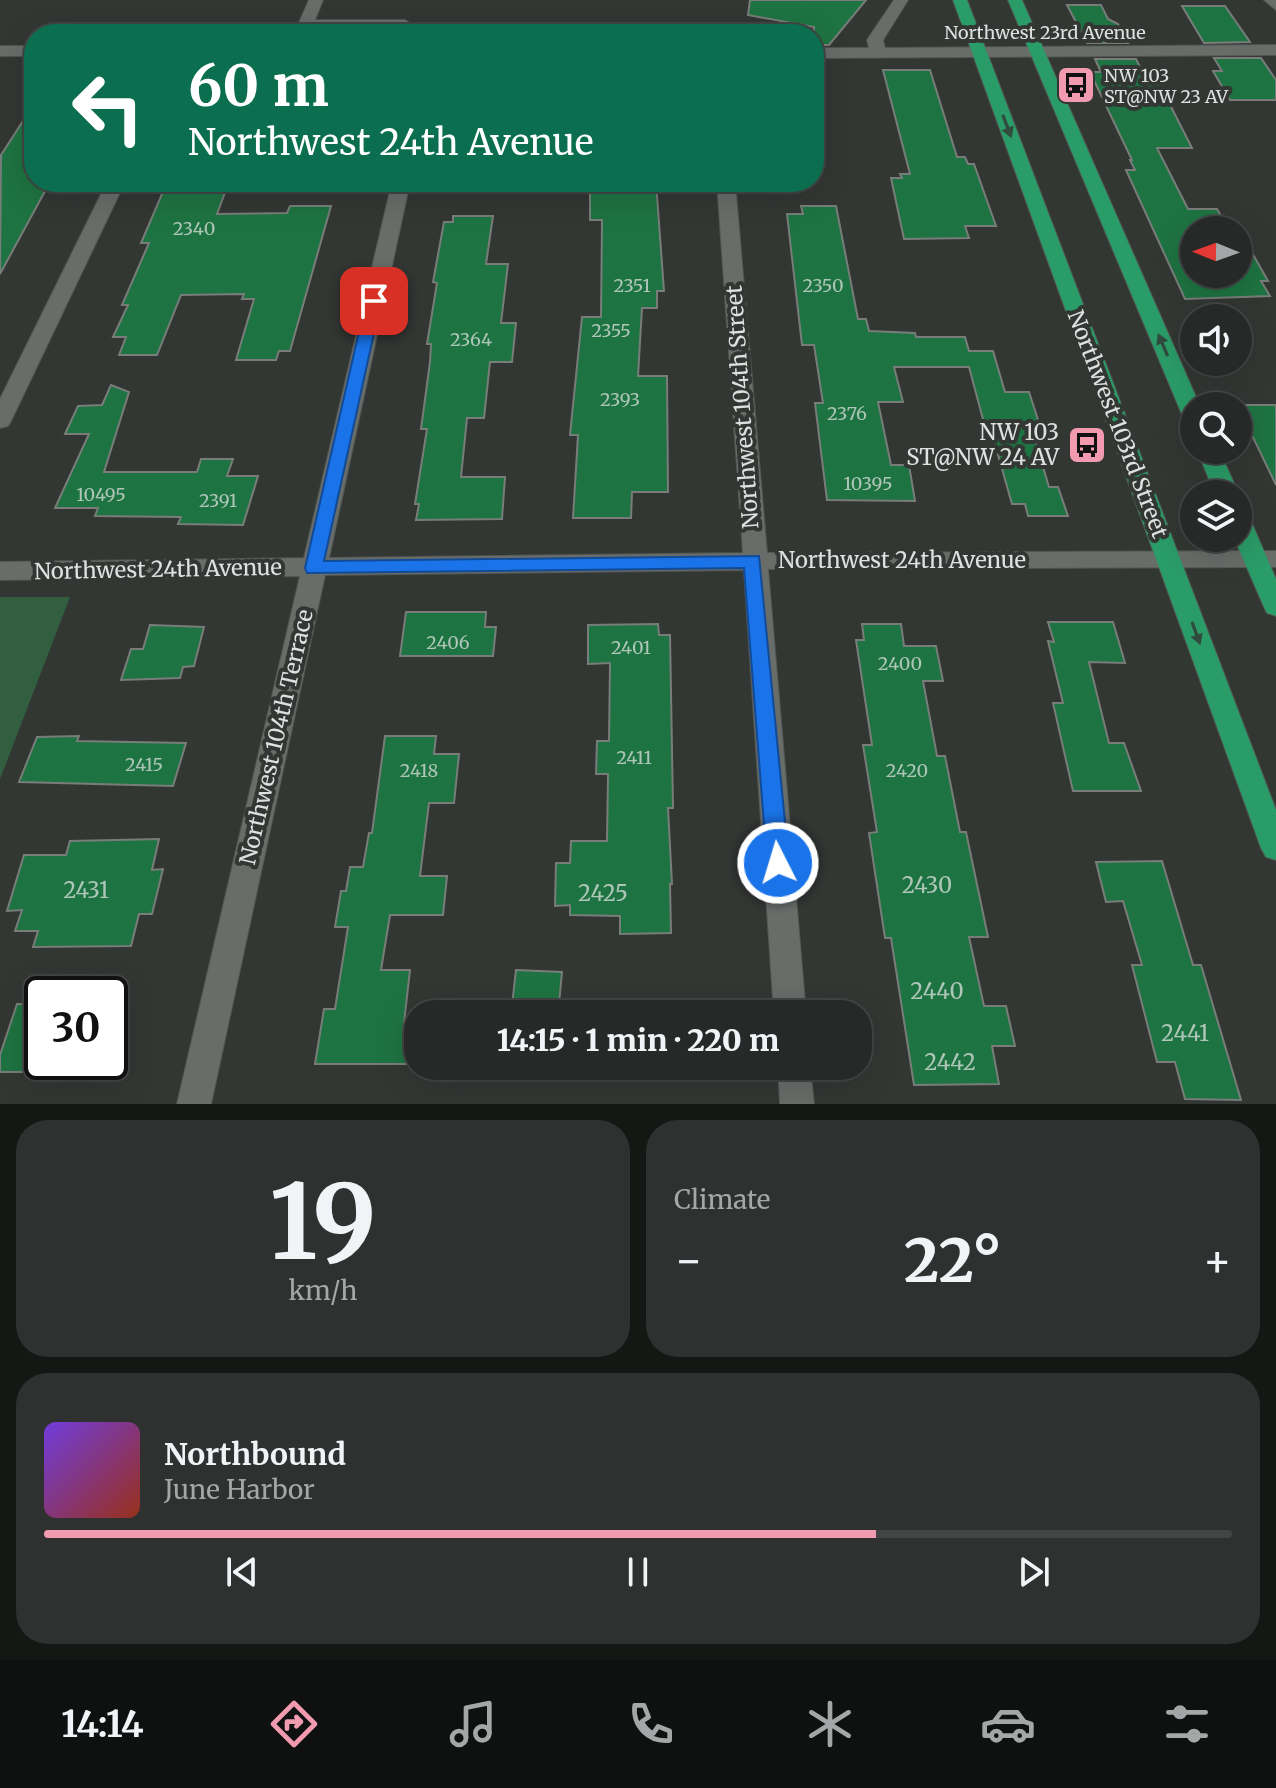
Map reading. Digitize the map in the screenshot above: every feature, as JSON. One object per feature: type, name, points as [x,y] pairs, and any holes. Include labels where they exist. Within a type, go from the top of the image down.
[{"type":"main road","name":"Northwest 103rd Street","points":[[960,0],[1276,848]]},
{"type":"main road","points":[[1015,0],[1183,392]]},
{"type":"main road","points":[[1252,539],[1266,559],[1276,607]]},
{"type":"street","points":[[306,24],[316,0]]},
{"type":"street","points":[[878,53],[875,40],[901,0]]},
{"type":"street","points":[[1271,0],[1276,6]]},
{"type":"street","name":"Northwest 23rd Avenue","points":[[824,53],[1276,50]]},
{"type":"street","points":[[0,51],[24,51]]},
{"type":"street","points":[[0,421],[111,192]]},
{"type":"street","name":"Northwest 104th Terrace","points":[[194,1104],[399,192]]},
{"type":"street","name":"Northwest 104th Street","points":[[727,192],[789,1000]]},
{"type":"street","name":"Northwest 24th Avenue","points":[[0,571],[753,561],[1266,559]]},
{"type":"street","points":[[795,1080],[797,1104]]},
{"type":"green space","points":[[0,597],[70,597],[0,779]]},
{"type":"building","points":[[750,0],[866,0],[829,45],[824,45],[824,24],[798,24],[748,15]]},
{"type":"building","points":[[1067,5],[1101,5],[1108,19],[1118,24],[1128,43],[1087,43]]},
{"type":"building","points":[[1182,6],[1225,6],[1250,42],[1204,43]]},
{"type":"building","points":[[1214,58],[1261,58],[1276,80],[1276,100],[1230,100],[1213,71],[1222,71]]},
{"type":"building","points":[[1095,59],[1136,59],[1143,73],[1154,73],[1192,148],[1157,148],[1188,209],[1217,209],[1221,216],[1180,216],[1180,288],[1252,288],[1252,253],[1268,281],[1261,281],[1270,296],[1185,299],[1126,170],[1135,170],[1132,160],[1090,72],[1101,72]]},
{"type":"building","points":[[883,70],[930,70],[957,157],[965,157],[968,164],[974,164],[996,226],[965,226],[969,238],[904,239],[891,178],[910,174]]},
{"type":"building","points":[[24,119],[24,192],[45,192],[0,274],[1,155]]},
{"type":"building","points":[[163,192],[225,192],[217,214],[287,213],[290,206],[331,206],[290,351],[279,351],[276,360],[236,360],[254,299],[242,299],[244,294],[181,295],[157,355],[119,355],[126,337],[113,337],[128,305],[122,305],[149,243],[141,243]]},
{"type":"building","points":[[590,192],[657,192],[664,291],[657,291],[657,308],[642,308],[638,376],[667,376],[668,492],[632,492],[631,518],[573,518],[578,435],[570,435],[582,317],[601,317],[602,220],[590,220]]},
{"type":"building","points":[[801,206],[836,206],[858,319],[866,319],[869,331],[915,333],[916,337],[965,337],[969,351],[993,351],[1005,392],[1029,392],[1039,423],[1030,423],[1049,487],[1058,487],[1068,516],[1028,516],[1025,504],[1012,504],[989,423],[984,423],[969,367],[894,367],[903,402],[878,402],[891,465],[909,465],[915,501],[827,500],[815,403],[823,403],[814,345],[802,345],[787,214],[803,214]]},
{"type":"building","points":[[453,216],[493,216],[486,264],[508,264],[501,323],[516,323],[512,362],[490,362],[484,418],[467,418],[461,477],[505,477],[502,519],[416,520],[419,504],[415,504],[427,429],[421,429],[430,362],[431,344],[427,344],[437,283],[433,282],[444,222],[453,222]]},
{"type":"building","points":[[111,385],[129,392],[104,472],[197,472],[201,459],[233,459],[227,476],[258,476],[243,525],[178,524],[181,517],[95,516],[98,508],[55,508],[89,434],[65,434],[78,406],[102,405]]},
{"type":"building","points":[[1252,405],[1276,405],[1276,485],[1252,435]]},
{"type":"building","points":[[406,612],[486,612],[485,627],[496,627],[493,656],[400,656]]},
{"type":"building","points":[[1048,622],[1113,622],[1125,663],[1089,662],[1109,743],[1124,743],[1141,791],[1073,791],[1053,703],[1063,703],[1048,641],[1054,642]]},
{"type":"building","points":[[658,624],[659,635],[670,635],[673,808],[668,808],[671,933],[620,934],[620,916],[570,915],[570,905],[555,906],[556,863],[570,863],[571,841],[607,841],[608,774],[596,774],[597,741],[609,741],[610,663],[588,664],[588,625]]},
{"type":"building","points":[[862,624],[901,624],[904,646],[936,646],[943,681],[923,681],[937,756],[945,756],[960,832],[966,832],[988,937],[969,937],[984,1006],[1006,1006],[1015,1046],[992,1046],[999,1084],[914,1085],[891,938],[885,938],[869,833],[877,832],[863,745],[872,745],[856,640],[864,640]]},
{"type":"building","points":[[150,625],[204,627],[194,666],[183,667],[180,678],[121,680],[131,649],[143,649]]},
{"type":"building","points":[[79,736],[77,741],[186,743],[173,786],[19,782],[37,737]]},
{"type":"building","points":[[385,736],[436,736],[434,754],[459,754],[454,803],[429,803],[420,876],[447,876],[443,915],[390,915],[381,970],[410,970],[407,1000],[404,1000],[404,1064],[315,1064],[324,1009],[335,1009],[348,927],[335,927],[341,891],[346,891],[350,867],[363,867],[369,833],[372,833]]},
{"type":"building","points":[[159,839],[152,870],[163,869],[152,914],[139,914],[131,946],[33,947],[38,931],[15,931],[22,910],[7,911],[24,855],[66,855],[70,841]]},
{"type":"building","points":[[1162,861],[1193,965],[1201,965],[1241,1100],[1185,1099],[1175,1062],[1157,1062],[1132,965],[1142,965],[1123,901],[1106,902],[1096,862]]},
{"type":"building","points":[[516,970],[562,972],[559,1000],[513,1000]]},
{"type":"building","points":[[17,1004],[24,1004],[24,1072],[0,1072],[0,1055]]},
{"type":"place","name":"NW 103 ST@NW 23 AV","points":[[1076,85]]},
{"type":"place","name":"NW 103 ST@NW 24 AV","points":[[1087,445]]},
{"type":"route","points":[[374,301],[314,568],[753,561],[778,863]]}]
